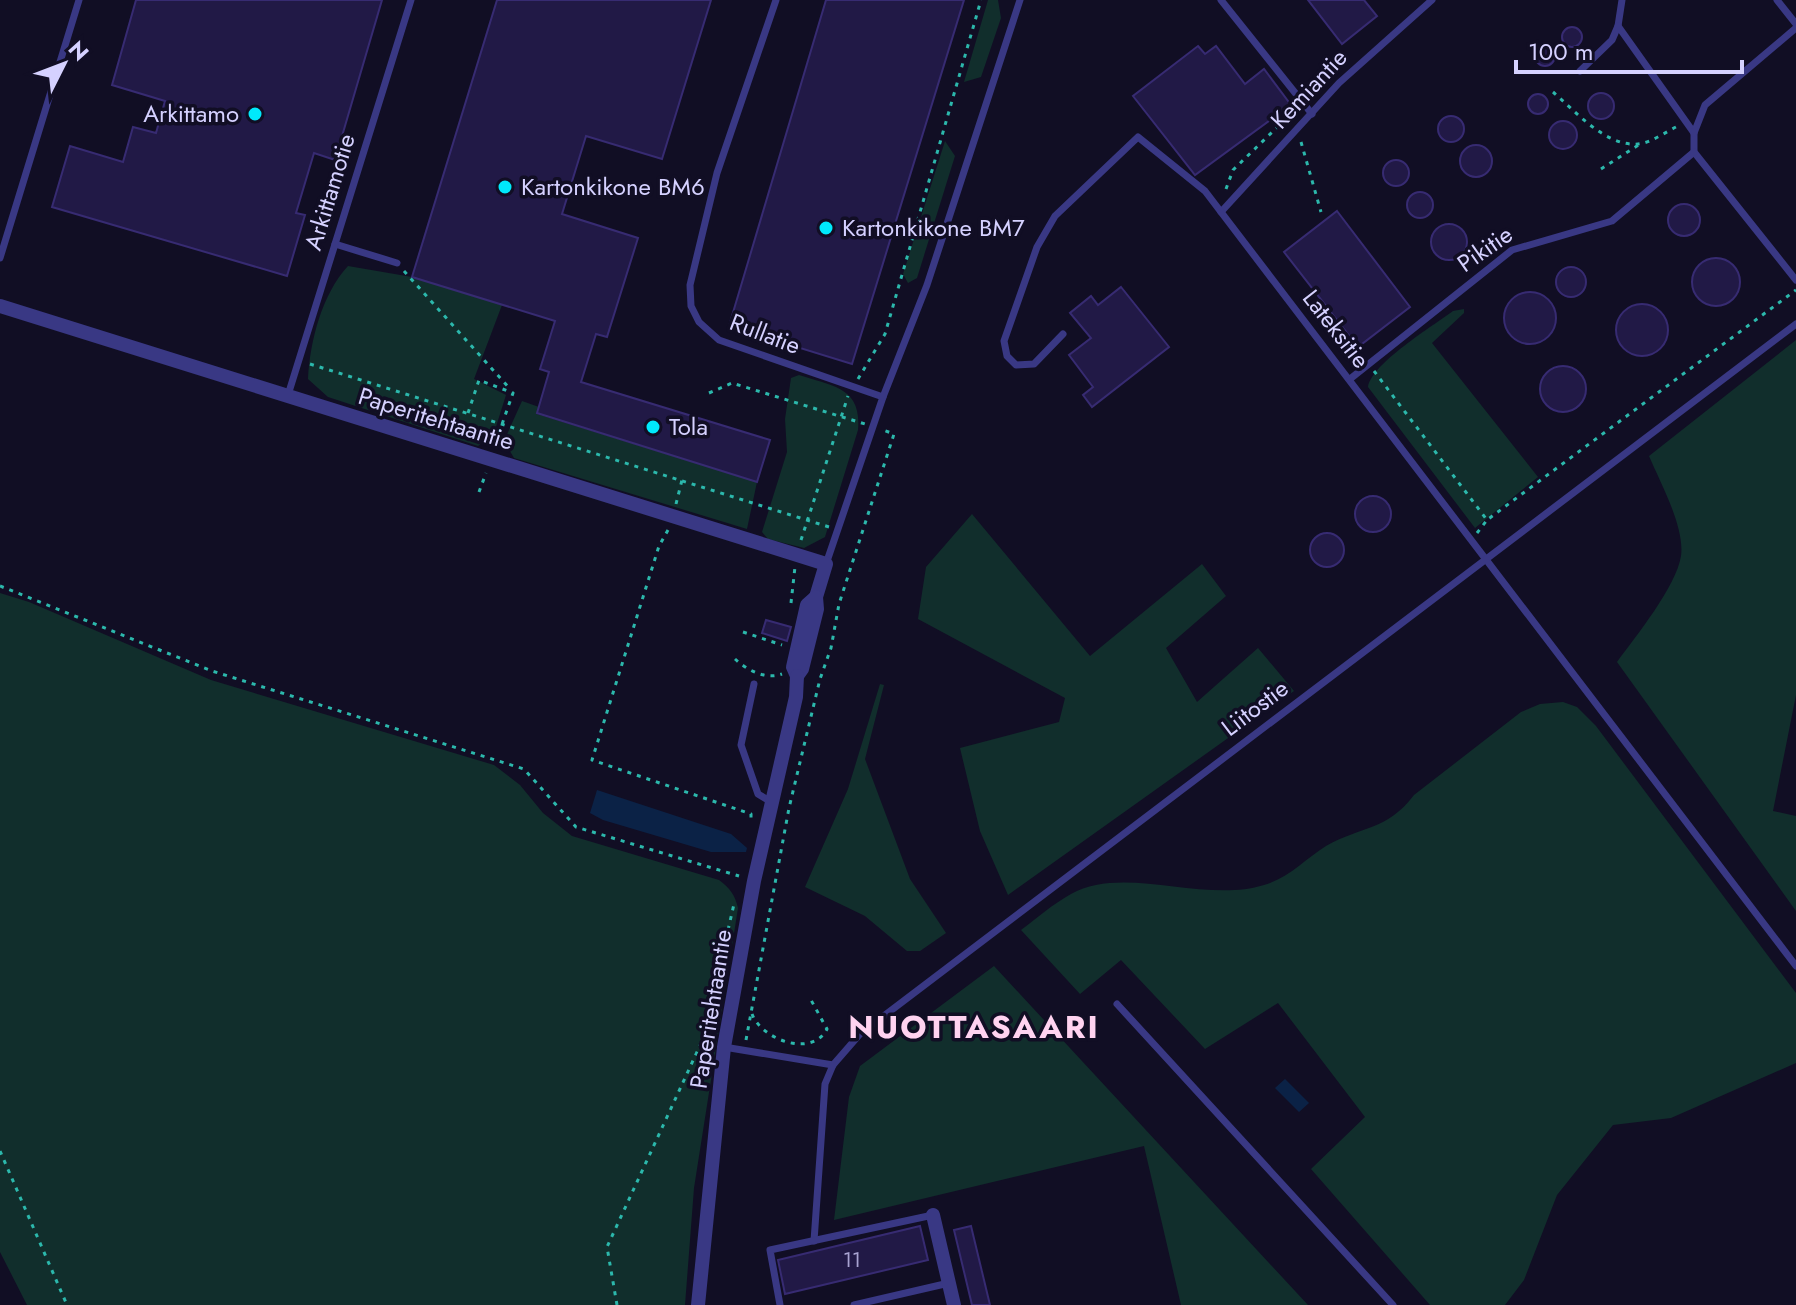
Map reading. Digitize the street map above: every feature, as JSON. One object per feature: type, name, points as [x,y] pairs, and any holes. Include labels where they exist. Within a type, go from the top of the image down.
[{"type":"street","name":"Paperitehtaantie","points":[[0,306],[826,564],[816,597],[807,605],[790,675],[796,697],[771,802],[724,1047],[698,1305]]},
{"type":"street","points":[[933,1215],[954,1305]]},
{"type":"lane","points":[[0,258],[79,0]]},
{"type":"lane","name":"Arkittamotie","points":[[288,395],[411,0]]},
{"type":"lane","name":"Rullatie","points":[[776,0],[717,173],[690,285],[691,306],[699,322],[719,340],[883,397]]},
{"type":"lane","points":[[826,564],[883,397],[927,285],[1020,0]]},
{"type":"lane","points":[[1221,0],[1312,114]]},
{"type":"lane","name":"Kemiantie","points":[[1221,212],[1366,57],[1432,0]]},
{"type":"lane","points":[[1580,71],[1612,40],[1618,26],[1622,0]]},
{"type":"lane","points":[[1777,0],[1796,26],[1705,105],[1694,133],[1694,152],[1796,280]]},
{"type":"lane","points":[[1618,26],[1694,133]]},
{"type":"lane","name":"Lateksitie","points":[[1063,334],[1034,364],[1016,365],[1007,356],[1004,341],[1037,247],[1055,216],[1138,137],[1205,191],[1796,966]]},
{"type":"lane","name":"Pikitie","points":[[1350,379],[1512,250],[1612,221],[1694,152]]},
{"type":"lane","points":[[335,244],[397,263]]},
{"type":"lane","name":"Liitostie","points":[[833,1065],[860,1034],[1796,324]]},
{"type":"lane","points":[[754,684],[741,745],[758,794],[771,802]]},
{"type":"lane","points":[[1117,1004],[1393,1305]]},
{"type":"lane","points":[[724,1047],[833,1065],[825,1084],[814,1241]]},
{"type":"lane","points":[[780,1305],[770,1250],[933,1215]]},
{"type":"lane","points":[[854,1305],[949,1283]]},
{"type":"path","points":[[791,604],[796,555],[844,404],[885,334],[981,0]]},
{"type":"path","points":[[1553,92],[1602,132],[1622,142],[1640,144]]},
{"type":"path","points":[[1229,203],[1226,192],[1233,170],[1302,101]]},
{"type":"path","points":[[1295,111],[1297,130],[1321,212]]},
{"type":"path","points":[[1601,169],[1640,144],[1685,123]]},
{"type":"path","points":[[397,263],[513,393]]},
{"type":"path","points":[[1473,539],[1487,520],[1796,290]]},
{"type":"path","points":[[299,360],[860,537]]},
{"type":"path","points":[[1365,367],[1376,373],[1487,520]]},
{"type":"path","points":[[467,413],[479,380],[513,393]]},
{"type":"path","points":[[479,492],[513,393]]},
{"type":"path","points":[[659,546],[592,760],[751,814],[751,834]]},
{"type":"path","points":[[0,586],[212,671],[524,769],[576,827],[742,877],[738,889]]},
{"type":"path","points":[[743,632],[790,647]]},
{"type":"path","points":[[735,659],[747,669],[773,677],[790,675]]},
{"type":"path","points":[[617,1305],[607,1247],[703,1039],[735,900]]},
{"type":"path","points":[[751,1011],[766,1032],[794,1043],[807,1043],[823,1035],[827,1029],[811,1000]]},
{"type":"path","points":[[0,1151],[67,1305]]},
{"type":"green space","points":[[988,0],[998,0],[1001,18],[981,77],[964,82]]},
{"type":"green space","points":[[945,141],[955,156],[917,278],[908,283],[903,274]]},
{"type":"green space","points":[[348,266],[412,277],[502,305],[474,379],[506,395],[494,433],[478,446],[328,397],[308,379],[311,349],[324,304]]},
{"type":"green space","points":[[1464,309],[1464,313],[1432,343],[1538,477],[1475,528],[1368,387],[1372,377],[1391,356],[1453,311]]},
{"type":"green space","points":[[1796,340],[1796,695],[1773,811],[1796,816],[1796,911],[1617,662],[1664,596],[1681,556],[1676,518],[1649,456]]},
{"type":"green space","points":[[799,375],[842,390],[855,405],[858,416],[858,430],[825,537],[804,548],[768,539],[762,532],[787,452],[785,419],[791,378]]},
{"type":"green space","points":[[522,401],[539,407],[537,414],[757,482],[747,529],[514,458],[504,441]]},
{"type":"green space","points":[[972,514],[1090,656],[1202,564],[1226,596],[1166,648],[1197,702],[1258,648],[1294,691],[1008,895],[980,831],[960,748],[1059,722],[1065,698],[918,619],[926,567]]},
{"type":"green space","points":[[0,593],[29,602],[211,680],[494,765],[520,785],[543,813],[572,836],[719,880],[726,886],[738,908],[694,1188],[685,1305],[27,1305],[0,1252]]},
{"type":"green space","points":[[880,684],[884,685],[865,759],[910,879],[946,933],[920,951],[907,951],[865,916],[805,887],[848,789]]},
{"type":"green space","points":[[1563,702],[1577,707],[1596,726],[1796,993],[1796,1063],[1671,1118],[1613,1125],[1557,1195],[1524,1280],[1505,1305],[1430,1305],[1311,1169],[1365,1117],[1278,1003],[1205,1049],[1121,960],[1080,994],[1021,930],[1064,898],[1092,886],[1140,883],[1241,890],[1273,882],[1326,846],[1384,822],[1521,712],[1540,704]]},
{"type":"green space","points":[[994,966],[1308,1305],[1181,1305],[1144,1146],[834,1220],[849,1097],[860,1066]]},
{"type":"water","points":[[597,790],[731,834],[747,848],[746,852],[711,852],[603,820],[590,813]]},
{"type":"water","points":[[1285,1079],[1309,1103],[1299,1112],[1275,1088]]},
{"type":"building","name":"Arkittamo","points":[[136,0],[382,0],[335,160],[314,153],[296,213],[305,215],[287,276],[52,207],[70,146],[123,162],[133,127],[156,133],[165,101],[112,85]]},
{"type":"building","name":"Kartonkikone BM6","points":[[497,0],[711,0],[662,159],[586,136],[562,214],[638,238],[607,337],[596,334],[581,382],[770,440],[757,482],[537,413],[549,372],[540,369],[555,321],[412,277]]},
{"type":"building","name":"Kartonkikone BM7","points":[[826,0],[964,0],[852,364],[729,326]]},
{"type":"building","points":[[1308,0],[1364,0],[1377,16],[1342,44]]},
{"type":"building","points":[[1572,27],[1579,30],[1582,37],[1579,44],[1572,47],[1565,44],[1562,37],[1565,30]]},
{"type":"building","points":[[1198,46],[1205,54],[1216,46],[1245,84],[1264,69],[1291,105],[1195,175],[1133,96]]},
{"type":"building","points":[[1545,46],[1552,49],[1555,56],[1552,63],[1545,66],[1538,63],[1535,56],[1538,49]]},
{"type":"building","points":[[1601,93],[1610,97],[1614,106],[1610,115],[1601,119],[1592,115],[1588,106],[1592,97]]},
{"type":"building","points":[[1538,94],[1545,97],[1548,104],[1545,111],[1538,114],[1531,111],[1528,104],[1531,97]]},
{"type":"building","points":[[1451,116],[1460,120],[1464,129],[1460,138],[1451,142],[1442,138],[1438,129],[1442,120]]},
{"type":"building","points":[[1563,121],[1573,125],[1577,135],[1573,145],[1563,149],[1553,145],[1549,135],[1553,125]]},
{"type":"building","points":[[1476,145],[1487,150],[1492,161],[1487,172],[1476,177],[1465,172],[1460,161],[1465,150]]},
{"type":"building","points":[[1396,160],[1406,163],[1409,173],[1406,183],[1396,186],[1386,183],[1383,173],[1386,163]]},
{"type":"building","points":[[1420,192],[1429,196],[1433,205],[1429,214],[1420,218],[1411,214],[1407,205],[1411,196]]},
{"type":"building","points":[[1684,204],[1696,208],[1700,220],[1696,232],[1684,236],[1672,232],[1668,220],[1672,208]]},
{"type":"building","points":[[1337,211],[1410,307],[1358,347],[1284,252]]},
{"type":"building","points":[[1449,224],[1462,229],[1467,242],[1462,255],[1449,260],[1436,255],[1431,242],[1436,229]]},
{"type":"building","points":[[1716,258],[1733,265],[1740,282],[1733,299],[1716,306],[1699,299],[1692,282],[1699,265]]},
{"type":"building","points":[[1571,267],[1582,271],[1586,282],[1582,293],[1571,297],[1560,293],[1556,282],[1560,271]]},
{"type":"building","points":[[1121,287],[1169,347],[1092,407],[1083,395],[1093,387],[1069,355],[1091,338],[1070,313],[1091,296],[1098,305]]},
{"type":"building","points":[[1530,292],[1548,300],[1556,318],[1548,336],[1530,344],[1512,336],[1504,318],[1512,300]]},
{"type":"building","points":[[1642,304],[1660,312],[1668,330],[1660,348],[1642,356],[1624,348],[1616,330],[1624,312]]},
{"type":"building","points":[[1563,366],[1579,373],[1586,389],[1579,405],[1563,412],[1547,405],[1540,389],[1547,373]]},
{"type":"building","points":[[1373,496],[1386,501],[1391,514],[1386,527],[1373,532],[1360,527],[1355,514],[1360,501]]},
{"type":"building","points":[[1327,533],[1339,538],[1344,550],[1339,562],[1327,567],[1315,562],[1310,550],[1315,538]]},
{"type":"building","points":[[766,620],[791,627],[787,641],[762,633]]},
{"type":"building","points":[[920,1226],[928,1260],[785,1294],[778,1260]]},
{"type":"building","points":[[971,1226],[990,1305],[972,1305],[954,1230]]},
{"type":"place","name":"Arkittamo","points":[[255,114]]},
{"type":"place","name":"Kartonkikone BM6","points":[[505,187]]},
{"type":"place","name":"Kartonkikone BM7","points":[[826,228]]},
{"type":"place","name":"Tola","points":[[653,427]]},
{"type":"district","name":"NUOTTASAARI","points":[[974,1027]]}]
